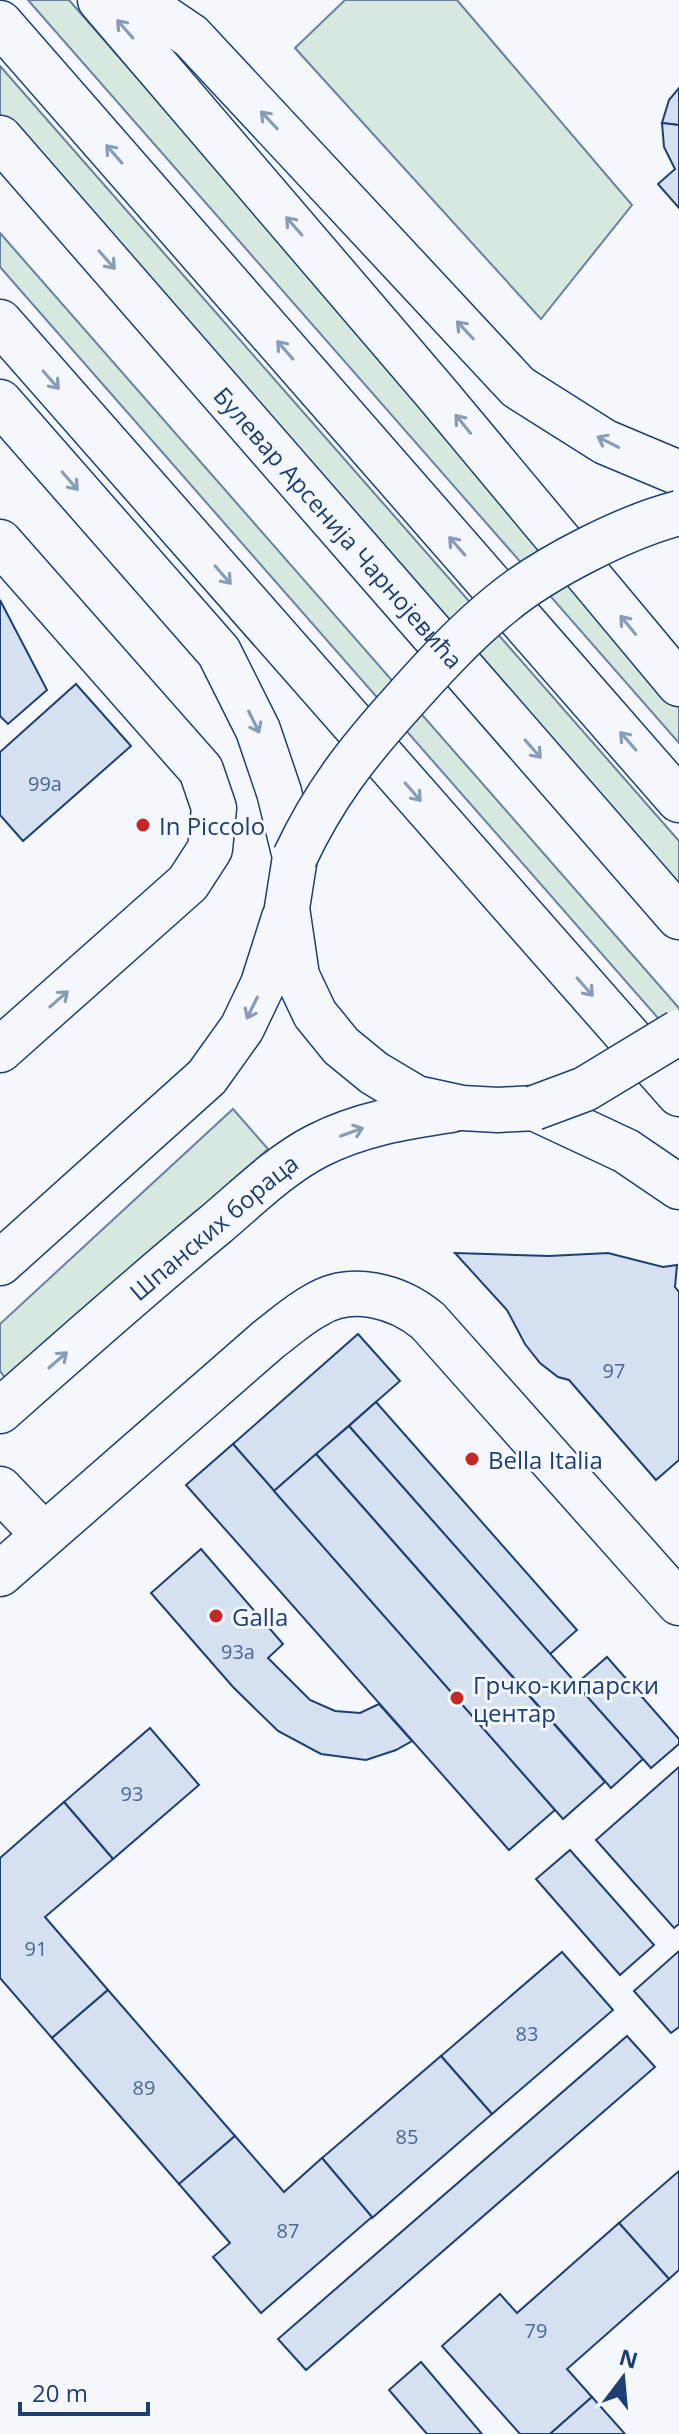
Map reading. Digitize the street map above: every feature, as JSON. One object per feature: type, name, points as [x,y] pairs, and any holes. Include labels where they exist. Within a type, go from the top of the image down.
[{"type":"main road","points":[[100,0],[437,394],[679,684]]},
{"type":"main road","points":[[138,0],[191,36],[518,387],[605,442],[679,473]]},
{"type":"main road","points":[[0,23],[679,800]]},
{"type":"main road","name":"Булевар Арсенија Чарнојевића","points":[[0,138],[679,917]]},
{"type":"main road","points":[[0,322],[679,1094]]},
{"type":"main road","points":[[0,402],[219,652],[258,730],[279,792],[295,857]]},
{"type":"main road","points":[[0,1263],[207,1077],[242,1028],[263,984],[287,908],[295,857],[315,814],[341,776],[435,666],[504,601],[583,553],[649,521],[679,513]]},
{"type":"main road","points":[[0,542],[201,770],[214,808],[210,849],[188,883],[0,1050]]},
{"type":"main road","points":[[287,908],[297,976],[315,1014],[341,1046],[374,1073],[416,1098],[462,1108],[534,1108],[585,1089],[679,1032]]},
{"type":"main road","name":"Шпанских бораца","points":[[0,1411],[156,1273],[283,1168],[315,1147],[389,1119],[462,1108]]},
{"type":"main road","points":[[534,1108],[626,1151],[679,1187]]},
{"type":"main road","points":[[0,1574],[269,1339],[317,1304],[336,1295],[382,1297],[414,1309],[447,1340],[679,1603]]},
{"type":"main road","points":[[0,1489],[44,1535]]},
{"type":"shaded area","points":[[28,0],[69,0],[679,697],[679,743]]},
{"type":"shaded area","points":[[345,0],[457,0],[632,205],[541,319],[295,48]]},
{"type":"shaded area","points":[[0,66],[679,841],[679,890],[0,115]]},
{"type":"shaded area","points":[[0,233],[679,1008],[679,1042],[0,267]]},
{"type":"shaded area","points":[[233,1109],[268,1149],[6,1379],[0,1371],[0,1324]]},
{"type":"building","points":[[679,88],[679,125],[662,123],[669,100]]},
{"type":"building","points":[[662,123],[679,125],[679,208],[658,184],[675,169],[664,147]]},
{"type":"building","points":[[0,600],[47,690],[8,724],[0,716]]},
{"type":"building","points":[[76,684],[131,746],[23,841],[0,815],[0,752]]},
{"type":"building","points":[[455,1253],[549,1256],[608,1253],[663,1267],[677,1265],[679,1460],[656,1480],[569,1380],[558,1377],[540,1363],[525,1344],[507,1310]]},
{"type":"building","points":[[358,1334],[400,1381],[274,1491],[233,1444]]},
{"type":"building","points":[[376,1402],[577,1630],[550,1654],[349,1426]]},
{"type":"building","points":[[349,1426],[643,1759],[611,1788],[316,1454]]},
{"type":"building","points":[[233,1444],[555,1810],[509,1850],[186,1485]]},
{"type":"building","points":[[316,1454],[605,1782],[563,1819],[274,1491]]},
{"type":"building","points":[[201,1549],[283,1644],[268,1658],[310,1700],[335,1711],[360,1713],[379,1704],[412,1741],[366,1760],[321,1754],[278,1731],[233,1687],[151,1593]]},
{"type":"building","points":[[607,1657],[679,1739],[679,1744],[651,1768],[576,1684]]},
{"type":"building","points":[[150,1728],[199,1785],[113,1859],[64,1802]]},
{"type":"building","points":[[679,1767],[679,1924],[674,1928],[596,1840]]},
{"type":"building","points":[[64,1802],[113,1859],[45,1917],[108,1990],[52,2038],[0,1978],[0,1858]]},
{"type":"building","points":[[570,1850],[654,1945],[620,1975],[536,1879]]},
{"type":"building","points":[[679,1951],[679,2027],[671,2033],[634,1991]]},
{"type":"building","points":[[562,1952],[613,2010],[492,2114],[441,2056]]},
{"type":"building","points":[[108,1990],[235,2136],[179,2184],[52,2038]]},
{"type":"building","points":[[627,2036],[655,2067],[306,2370],[278,2339]]},
{"type":"building","points":[[441,2056],[492,2114],[372,2218],[322,2158]]},
{"type":"building","points":[[235,2136],[284,2192],[322,2158],[372,2217],[261,2313],[213,2257],[230,2243],[179,2184]]},
{"type":"building","points":[[679,2171],[679,2270],[669,2279],[619,2223]]},
{"type":"building","points":[[619,2223],[669,2279],[567,2369],[592,2397],[550,2434],[520,2434],[442,2346],[500,2294],[517,2313]]},
{"type":"building","points":[[421,2362],[482,2434],[427,2434],[389,2390]]},
{"type":"building","points":[[592,2397],[625,2434],[550,2434]]},
{"type":"place","name":"In Piccolo","points":[[143,825]]},
{"type":"place","name":"Bella Italia","points":[[472,1459]]},
{"type":"place","name":"Galla","points":[[216,1616]]},
{"type":"place","name":"Грчко-кипарски центар","points":[[457,1698]]}]
